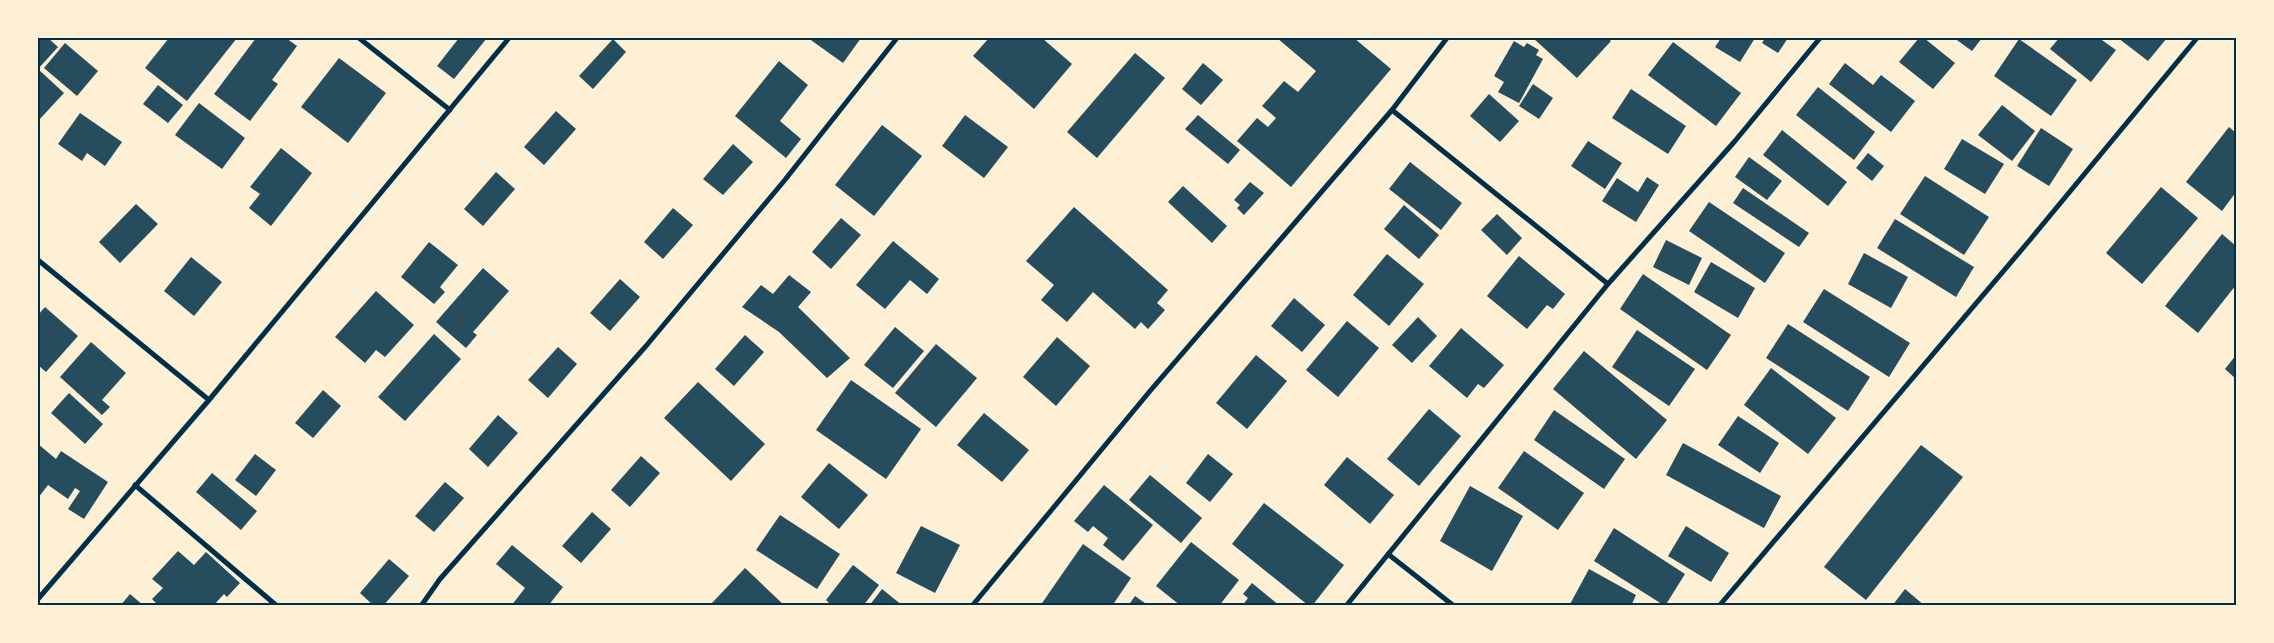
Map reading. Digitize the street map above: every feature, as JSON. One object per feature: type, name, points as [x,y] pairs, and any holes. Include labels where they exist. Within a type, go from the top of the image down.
[{"type":"street","points":[[359,38],[450,110]]},
{"type":"street","points":[[38,599],[209,400],[509,38]]},
{"type":"street","points":[[421,606],[440,580],[646,346],[784,181],[897,38]]},
{"type":"street","points":[[972,606],[1150,390],[1392,110],[1447,38]]},
{"type":"street","points":[[1346,606],[1608,284],[1734,141],[1820,38]]},
{"type":"street","points":[[1719,606],[2197,38]]},
{"type":"street","points":[[1392,110],[1608,284]]},
{"type":"street","points":[[38,260],[209,400]]},
{"type":"street","points":[[134,485],[277,606]]},
{"type":"street","points":[[1388,554],[1454,606]]},
{"type":"building","points":[[38,38],[48,38],[58,47],[38,69]]},
{"type":"building","points":[[169,38],[237,38],[187,101],[145,68]]},
{"type":"building","points":[[256,38],[286,38],[297,46],[272,80],[278,84],[250,121],[214,94]]},
{"type":"building","points":[[459,38],[487,38],[454,79],[437,66]]},
{"type":"building","points":[[808,38],[861,38],[843,63]]},
{"type":"building","points":[[989,38],[1042,38],[1072,64],[1034,109],[973,56]]},
{"type":"building","points":[[1277,38],[1354,38],[1391,69],[1291,187],[1237,141],[1257,118],[1268,127],[1276,118],[1262,106],[1284,81],[1298,92],[1316,71]]},
{"type":"building","points":[[1533,38],[1607,38],[1611,41],[1577,78]]},
{"type":"building","points":[[1721,38],[1755,38],[1740,62],[1715,47]]},
{"type":"building","points":[[1765,38],[1788,38],[1778,53],[1762,43]]},
{"type":"building","points":[[1919,38],[1924,38],[1955,63],[1933,89],[1899,62]]},
{"type":"building","points":[[1954,38],[1982,38],[1972,51]]},
{"type":"building","points":[[2059,38],[2099,38],[2116,50],[2091,82],[2050,49]]},
{"type":"building","points":[[2118,38],[2167,38],[2148,61]]},
{"type":"building","points":[[613,39],[626,52],[593,89],[579,76]]},
{"type":"building","points":[[2019,39],[2077,80],[2051,116],[1994,76]]},
{"type":"building","points":[[1514,41],[1524,47],[1527,43],[1539,50],[1536,55],[1543,59],[1519,103],[1498,92],[1504,82],[1494,76]]},
{"type":"building","points":[[1673,42],[1741,93],[1716,126],[1648,75]]},
{"type":"building","points":[[65,43],[98,71],[77,96],[44,68]]},
{"type":"building","points":[[1135,53],[1165,78],[1097,158],[1067,132]]},
{"type":"building","points":[[339,58],[386,93],[348,143],[301,107]]},
{"type":"building","points":[[779,61],[808,85],[780,121],[801,139],[786,158],[735,116]]},
{"type":"building","points":[[1203,63],[1223,80],[1201,105],[1182,89]]},
{"type":"building","points":[[1845,63],[1873,85],[1881,75],[1915,101],[1891,132],[1829,84]]},
{"type":"building","points":[[38,69],[64,93],[38,121]]},
{"type":"building","points":[[1533,84],[1553,98],[1539,119],[1519,106]]},
{"type":"building","points":[[158,85],[183,105],[168,123],[143,104]]},
{"type":"building","points":[[1818,87],[1875,132],[1854,160],[1796,115]]},
{"type":"building","points":[[1631,89],[1686,126],[1668,154],[1612,118]]},
{"type":"building","points":[[1489,94],[1519,121],[1500,142],[1470,116]]},
{"type":"building","points":[[199,103],[245,138],[222,169],[175,135]]},
{"type":"building","points":[[2002,105],[2035,131],[2012,161],[1978,135]]},
{"type":"building","points":[[556,111],[576,129],[544,165],[524,147]]},
{"type":"building","points":[[80,113],[122,142],[105,166],[87,153],[82,161],[58,144]]},
{"type":"building","points":[[965,115],[1008,147],[984,178],[942,146]]},
{"type":"building","points":[[1198,115],[1240,150],[1228,164],[1185,129]]},
{"type":"building","points":[[882,125],[922,156],[874,216],[835,185]]},
{"type":"building","points":[[2229,127],[2236,133],[2236,192],[2222,211],[2186,182]]},
{"type":"building","points":[[2041,128],[2073,149],[2049,186],[2017,166]]},
{"type":"building","points":[[1782,130],[1847,182],[1828,206],[1763,155]]},
{"type":"building","points":[[1962,139],[2004,164],[1985,194],[1944,169]]},
{"type":"building","points":[[1588,141],[1622,163],[1605,189],[1571,166]]},
{"type":"building","points":[[733,144],[753,162],[723,195],[703,179]]},
{"type":"building","points":[[281,148],[312,173],[271,226],[249,208],[260,194],[250,187]]},
{"type":"building","points":[[1868,153],[1884,166],[1872,181],[1856,168]]},
{"type":"building","points":[[1749,157],[1782,181],[1767,200],[1735,177]]},
{"type":"building","points":[[1410,162],[1462,203],[1441,230],[1389,189]]},
{"type":"building","points":[[496,172],[515,189],[483,226],[464,209]]},
{"type":"building","points":[[1925,176],[1989,217],[1964,255],[1900,214]]},
{"type":"building","points":[[1647,177],[1659,185],[1636,222],[1602,201],[1617,178],[1638,192]]},
{"type":"building","points":[[1250,182],[1264,193],[1244,215],[1237,208],[1240,205],[1234,200]]},
{"type":"building","points":[[1183,186],[1227,226],[1212,243],[1168,202]]},
{"type":"building","points":[[2161,187],[2198,218],[2142,284],[2106,253]]},
{"type":"building","points":[[1743,188],[1809,233],[1799,247],[1733,203]]},
{"type":"building","points":[[1709,202],[1785,253],[1765,283],[1689,231]]},
{"type":"building","points":[[136,204],[158,224],[120,263],[99,242]]},
{"type":"building","points":[[1404,205],[1439,235],[1419,259],[1384,229]]},
{"type":"building","points":[[1074,207],[1168,290],[1157,303],[1165,310],[1148,329],[1141,322],[1135,329],[1093,292],[1067,322],[1041,300],[1054,285],[1026,261]]},
{"type":"building","points":[[673,208],[693,225],[663,259],[644,242]]},
{"type":"building","points":[[1497,214],[1522,238],[1507,255],[1481,230]]},
{"type":"building","points":[[841,218],[861,235],[831,269],[812,252]]},
{"type":"building","points":[[1895,219],[1974,267],[1956,297],[1877,248]]},
{"type":"building","points":[[2222,234],[2236,246],[2236,285],[2198,333],[2165,306]]},
{"type":"building","points":[[1666,240],[1702,258],[1689,285],[1653,267]]},
{"type":"building","points":[[893,241],[939,279],[927,294],[910,280],[885,309],[856,285]]},
{"type":"building","points":[[429,242],[458,265],[440,287],[445,292],[434,304],[401,277]]},
{"type":"building","points":[[1864,253],[1908,277],[1891,308],[1848,284]]},
{"type":"building","points":[[1387,254],[1424,284],[1389,326],[1353,295]]},
{"type":"building","points":[[1519,256],[1565,294],[1553,309],[1547,305],[1527,329],[1487,296]]},
{"type":"building","points":[[191,257],[222,282],[194,316],[164,291]]},
{"type":"building","points":[[1711,262],[1755,288],[1738,318],[1694,292]]},
{"type":"building","points":[[483,268],[509,291],[473,332],[477,335],[466,348],[436,322]]},
{"type":"building","points":[[1643,274],[1731,335],[1707,370],[1620,309]]},
{"type":"building","points":[[789,275],[811,292],[798,307],[850,358],[827,378],[779,332],[742,307],[761,285],[773,294]]},
{"type":"building","points":[[620,279],[640,297],[610,331],[590,313]]},
{"type":"building","points":[[1824,289],[1910,343],[1889,377],[1803,322]]},
{"type":"building","points":[[376,291],[414,325],[385,357],[376,350],[365,363],[335,337]]},
{"type":"building","points":[[1294,298],[1325,325],[1302,352],[1271,326]]},
{"type":"building","points":[[45,307],[78,336],[46,372],[38,365],[38,315]]},
{"type":"building","points":[[1418,317],[1437,336],[1412,363],[1392,345]]},
{"type":"building","points":[[1347,321],[1379,348],[1338,397],[1306,370]]},
{"type":"building","points":[[1788,324],[1870,377],[1848,411],[1766,358]]},
{"type":"building","points":[[895,327],[924,351],[893,388],[864,365]]},
{"type":"building","points":[[1461,328],[1504,365],[1484,388],[1478,384],[1467,398],[1429,366]]},
{"type":"building","points":[[1637,330],[1695,369],[1669,406],[1612,367]]},
{"type":"building","points":[[434,334],[461,359],[405,421],[378,397]]},
{"type":"building","points":[[745,335],[764,352],[734,386],[715,369]]},
{"type":"building","points":[[1057,337],[1090,366],[1056,406],[1023,377]]},
{"type":"building","points":[[91,342],[126,373],[102,400],[110,407],[102,415],[60,377]]},
{"type":"building","points":[[936,344],[977,378],[936,427],[895,393]]},
{"type":"building","points":[[558,347],[577,364],[548,398],[528,380]]},
{"type":"building","points":[[1584,351],[1667,420],[1636,459],[1553,389]]},
{"type":"building","points":[[1256,355],[1287,381],[1247,429],[1216,403]]},
{"type":"building","points":[[2236,355],[2236,379],[2225,369]]},
{"type":"building","points":[[1771,368],[1836,418],[1808,454],[1744,405]]},
{"type":"building","points":[[851,380],[921,429],[886,479],[816,430]]},
{"type":"building","points":[[698,382],[765,444],[731,481],[664,418]]},
{"type":"building","points":[[323,390],[341,406],[313,438],[295,423]]},
{"type":"building","points":[[69,393],[103,424],[85,444],[51,413]]},
{"type":"building","points":[[1429,409],[1461,436],[1419,486],[1387,459]]},
{"type":"building","points":[[1554,410],[1625,459],[1604,489],[1534,440]]},
{"type":"building","points":[[984,413],[1029,450],[1002,482],[957,445]]},
{"type":"building","points":[[498,415],[518,433],[488,467],[469,449]]},
{"type":"building","points":[[1738,416],[1779,443],[1760,473],[1718,445]]},
{"type":"building","points":[[1683,443],[1781,496],[1764,528],[1666,475]]},
{"type":"building","points":[[38,444],[56,459],[61,451],[108,482],[84,519],[68,509],[80,491],[75,488],[68,499],[48,485],[38,498]]},
{"type":"building","points":[[1921,445],[1963,477],[1866,600],[1824,567]]},
{"type":"building","points":[[1524,451],[1584,493],[1558,530],[1498,488]]},
{"type":"building","points":[[255,454],[276,470],[256,496],[235,480]]},
{"type":"building","points":[[1208,454],[1233,474],[1210,502],[1186,483]]},
{"type":"building","points":[[641,456],[660,473],[630,507],[611,490]]},
{"type":"building","points":[[1347,457],[1394,495],[1370,524],[1324,485]]},
{"type":"building","points":[[829,463],[868,495],[839,529],[801,497]]},
{"type":"building","points":[[212,473],[257,511],[241,530],[196,492]]},
{"type":"building","points":[[1150,475],[1202,518],[1181,543],[1129,500]]},
{"type":"building","points":[[445,482],[464,498],[434,532],[415,516]]},
{"type":"building","points":[[1104,485],[1153,525],[1123,561],[1103,545],[1108,538],[1093,526],[1088,532],[1074,521]]},
{"type":"building","points":[[1470,486],[1523,516],[1492,571],[1440,541]]},
{"type":"building","points":[[1264,503],[1344,565],[1312,606],[1309,606],[1232,544]]},
{"type":"building","points":[[592,512],[611,529],[581,563],[562,546]]},
{"type":"building","points":[[780,515],[840,554],[817,589],[756,550]]},
{"type":"building","points":[[921,526],[960,545],[935,593],[896,573]]},
{"type":"building","points":[[1686,526],[1729,553],[1711,582],[1668,556]]},
{"type":"building","points":[[1614,528],[1685,574],[1665,606],[1594,561]]},
{"type":"building","points":[[1191,542],[1239,580],[1219,606],[1181,606],[1156,586]]},
{"type":"building","points":[[1083,544],[1131,578],[1112,606],[1040,606]]},
{"type":"building","points":[[512,545],[563,587],[548,606],[511,606],[525,588],[496,564]]},
{"type":"building","points":[[178,551],[194,565],[206,552],[240,583],[227,597],[224,594],[213,606],[159,606],[152,599],[163,588],[152,579]]},
{"type":"building","points":[[389,559],[409,576],[383,606],[374,606],[360,593]]},
{"type":"building","points":[[853,565],[879,585],[863,606],[832,606],[826,600]]},
{"type":"building","points":[[745,568],[785,606],[714,606],[712,603]]},
{"type":"building","points":[[1589,569],[1636,595],[1631,606],[1569,606]]},
{"type":"building","points":[[1252,583],[1280,606],[1242,606],[1248,598],[1243,594]]},
{"type":"building","points":[[882,589],[903,606],[869,606]]},
{"type":"building","points":[[1905,589],[1925,606],[1892,606]]},
{"type":"building","points":[[130,594],[144,606],[120,606]]},
{"type":"building","points":[[1135,596],[1149,606],[1128,606]]}]
